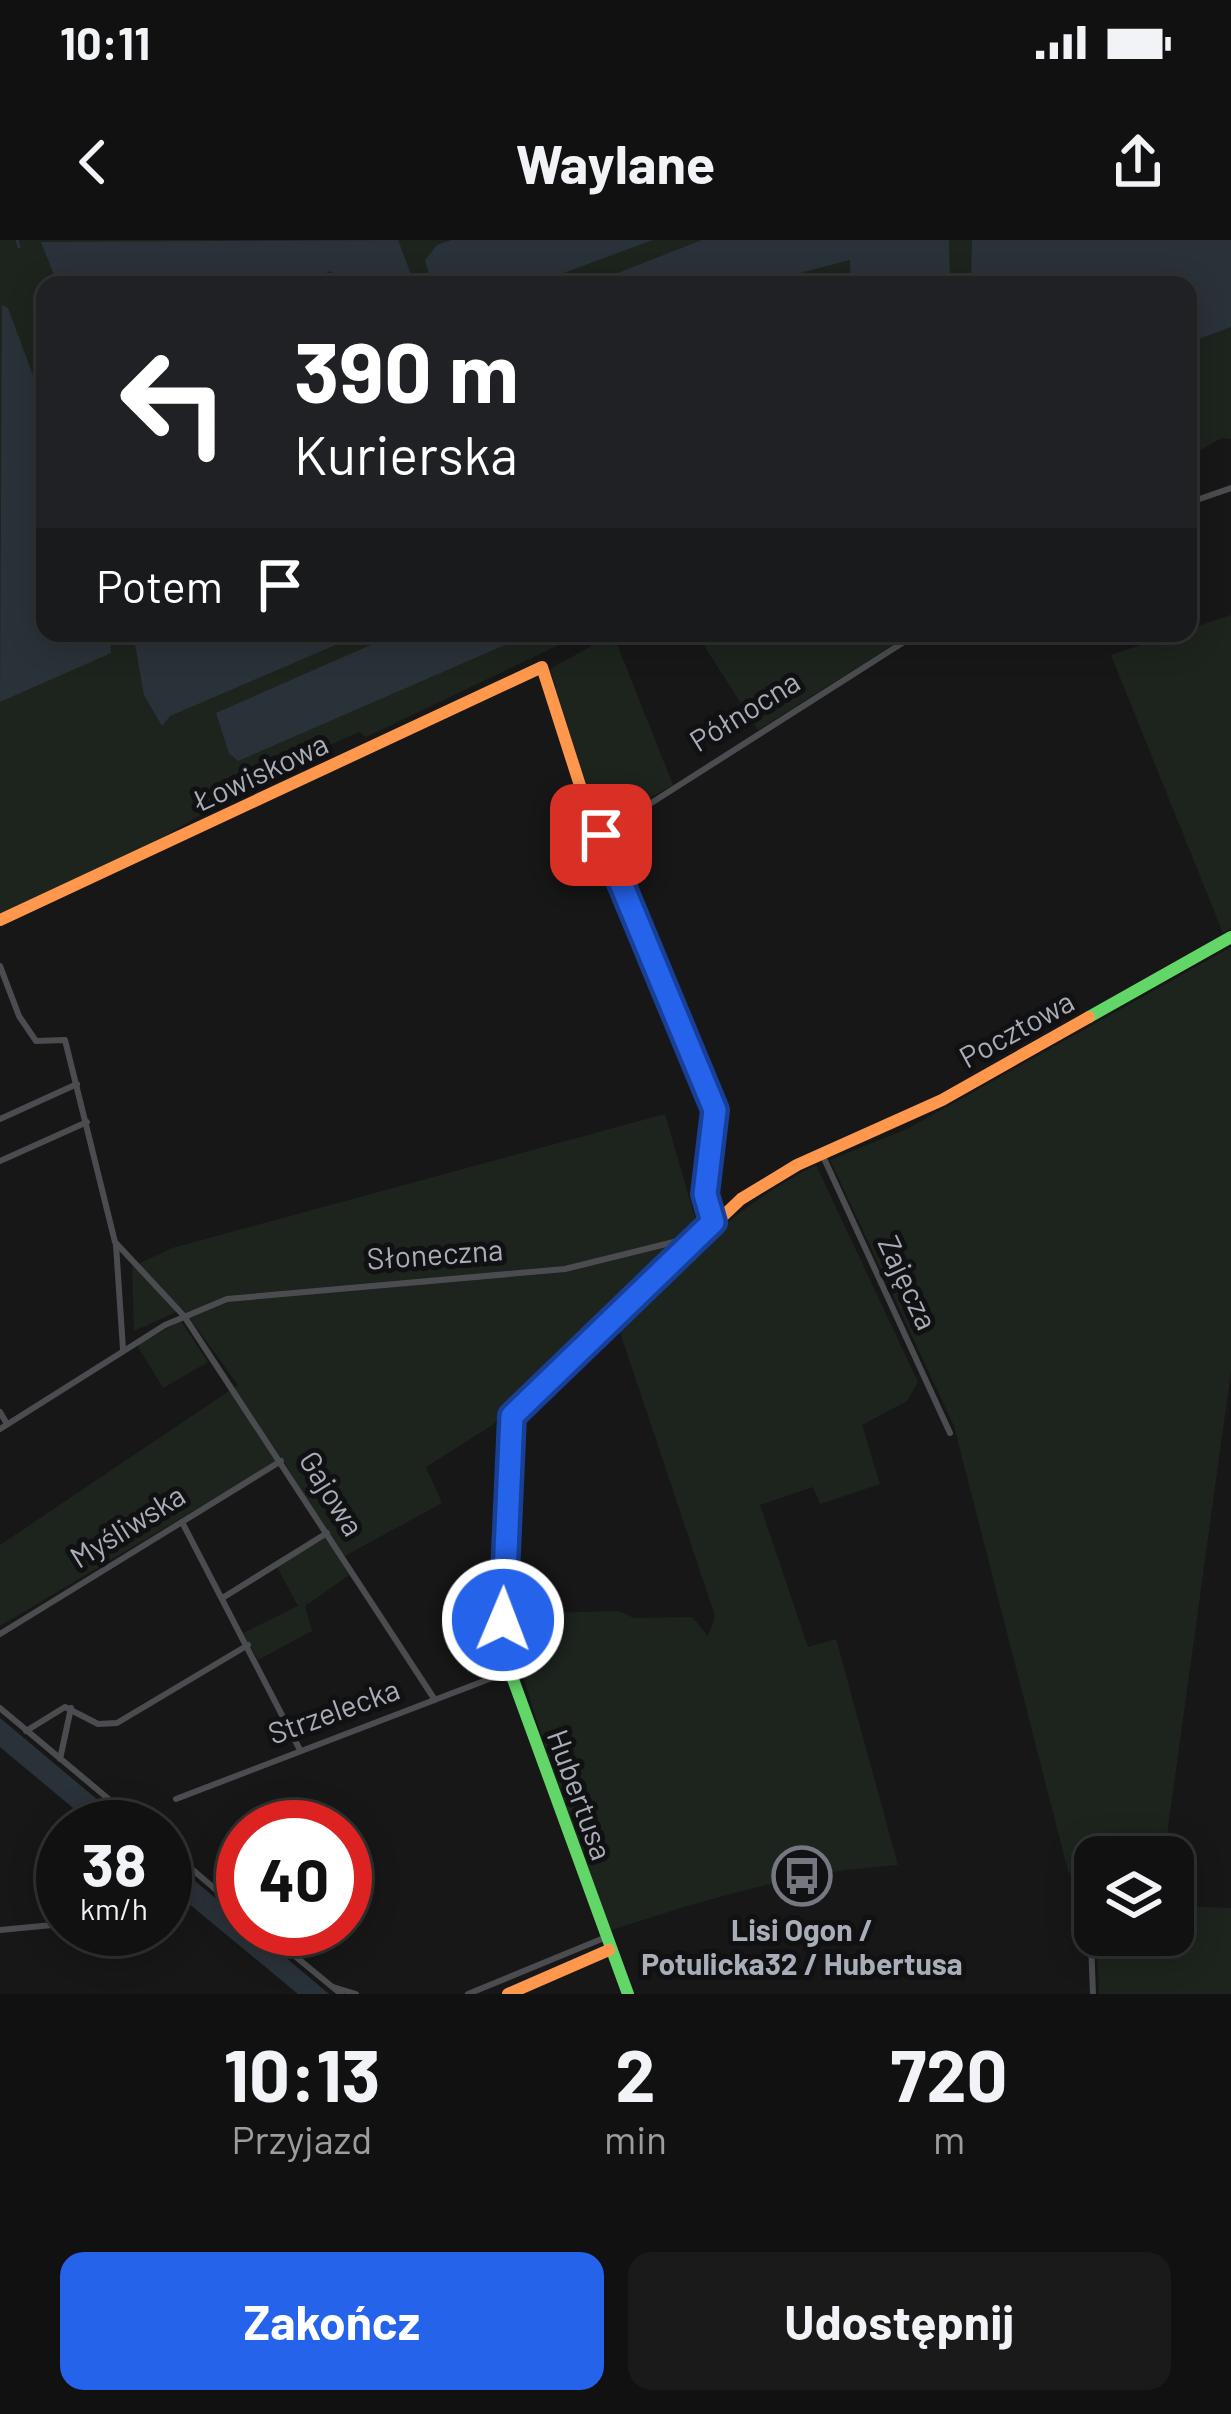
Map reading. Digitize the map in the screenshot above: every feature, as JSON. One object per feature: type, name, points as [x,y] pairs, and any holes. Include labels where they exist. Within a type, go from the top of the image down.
[{"type":"street","points":[[1197,499],[1231,488]]},
{"type":"street","name":"Północna","points":[[601,835],[904,642]]},
{"type":"street","name":"Łowiskowa","points":[[0,920],[542,667],[601,835]]},
{"type":"street","points":[[601,835],[715,1110],[705,1194],[713,1222]]},
{"type":"street","name":"Pocztowa","points":[[822,1154],[942,1100],[1231,937]]},
{"type":"street","points":[[0,966],[19,1016],[36,1041],[65,1040],[116,1242],[123,1349]]},
{"type":"street","points":[[0,1119],[77,1084]]},
{"type":"street","points":[[0,1160],[87,1122]]},
{"type":"street","name":"Hubertusa","points":[[628,1994],[510,1671],[503,1620],[512,1416],[713,1222],[766,1184],[822,1154]]},
{"type":"street","name":"Zajęcza","points":[[822,1154],[950,1433]]},
{"type":"street","name":"Słoneczna","points":[[3,1427],[123,1349],[227,1299],[566,1269],[678,1241],[690,1244]]},
{"type":"street","points":[[116,1242],[184,1316]]},
{"type":"street","name":"Gajowa","points":[[184,1316],[436,1700]]},
{"type":"street","points":[[0,1412],[3,1427]]},
{"type":"street","name":"Myśliwska","points":[[0,1634],[281,1461]]},
{"type":"street","points":[[182,1522],[299,1748]]},
{"type":"street","points":[[224,1597],[327,1533]]},
{"type":"street","points":[[71,1708],[98,1724],[117,1723],[248,1645]]},
{"type":"street","name":"Strzelecka","points":[[176,1799],[299,1748],[510,1671]]},
{"type":"street","points":[[0,1708],[109,1800]]},
{"type":"street","points":[[26,1731],[71,1708]]},
{"type":"street","points":[[60,1759],[71,1708]]},
{"type":"street","points":[[192,1869],[216,1889]]},
{"type":"street","points":[[0,1930],[36,1927]]},
{"type":"street","points":[[468,1994],[607,1944]]},
{"type":"street","points":[[508,1994],[607,1944]]},
{"type":"street","points":[[294,1956],[340,1994]]},
{"type":"street","points":[[1092,1956],[1093,1994]]},
{"type":"street","points":[[329,1986],[356,1994]]},
{"type":"shaded area","points":[[0,240],[1231,240],[1231,439],[1222,438],[1197,452],[1197,276],[36,276],[36,642],[565,642],[366,737],[359,732],[294,761],[147,846],[0,920]]},
{"type":"shaded area","points":[[398,240],[412,276],[334,276],[331,271],[317,276],[54,276],[41,242]]},
{"type":"shaded area","points":[[451,240],[653,240],[555,276],[429,276],[425,260],[437,245]]},
{"type":"shaded area","points":[[702,240],[949,240],[950,276],[851,276],[850,260],[795,276],[610,276]]},
{"type":"shaded area","points":[[972,240],[1231,240],[1231,327],[1197,340],[1197,276],[971,276]]},
{"type":"shaded area","points":[[2,305],[8,308],[36,384],[36,642],[110,642],[111,653],[0,702]]},
{"type":"shaded area","points":[[1231,615],[1231,928],[1223,933],[1111,655],[1150,642],[1197,642],[1197,626]]},
{"type":"shaded area","points":[[135,642],[342,642],[170,716],[162,726],[144,695]]},
{"type":"shaded area","points":[[378,642],[512,642],[238,761],[229,753],[216,713]]},
{"type":"shaded area","points":[[599,642],[616,642],[673,785],[622,814],[593,812],[550,669]]},
{"type":"shaded area","points":[[702,642],[898,642],[758,730]]},
{"type":"shaded area","points":[[1231,947],[1231,1371],[1167,1836],[1074,1836],[1074,1877],[1068,1871],[954,1426],[830,1160],[909,1128]]},
{"type":"shaded area","points":[[665,1114],[698,1228],[514,1396],[494,1424],[426,1467],[442,1503],[343,1557],[352,1573],[305,1606],[312,1631],[258,1660],[243,1633],[298,1606],[276,1565],[326,1533],[282,1458],[0,1626],[0,1545],[238,1385],[183,1309],[134,1331],[132,1267],[172,1248]]},
{"type":"shaded area","points":[[816,1165],[918,1382],[907,1401],[862,1425],[880,1484],[820,1504],[813,1487],[760,1505],[808,1647],[836,1639],[898,1865],[784,1881],[602,1933],[504,1614],[618,1611],[634,1618],[692,1617],[708,1636],[715,1616],[617,1323],[735,1216]]},
{"type":"shaded area","points":[[181,1321],[208,1362],[163,1388],[137,1345]]},
{"type":"shaded area","points":[[0,1718],[98,1800],[64,1800],[0,1747]]},
{"type":"shaded area","points":[[192,1878],[216,1898],[216,1926],[192,1906]]},
{"type":"shaded area","points":[[1194,1907],[1231,1908],[1231,1994],[1099,1994],[1097,1956],[1194,1956]]},
{"type":"shaded area","points":[[252,1956],[284,1956],[329,1994],[298,1994]]},
{"type":"waterway","points":[[17,240],[19,247]]},
{"type":"traffic: fast","points":[[1089,1017],[1231,937]]},
{"type":"traffic: fast","points":[[696,1063],[715,1110],[705,1194],[713,1222]]},
{"type":"traffic: fast","points":[[517,1411],[512,1416],[503,1620],[510,1671],[628,1994]]},
{"type":"traffic: slow","points":[[0,920],[542,667],[593,826],[608,846],[696,1063]]},
{"type":"traffic: slow","points":[[517,1411],[741,1199],[797,1165],[942,1100],[1089,1017]]},
{"type":"traffic: slow","points":[[508,1994],[609,1950]]},
{"type":"place","name":"Lisi Ogon / Potulicka32 / Hubertusa","points":[[802,1876]]},
{"type":"route","points":[[503,1620],[512,1416],[713,1222],[705,1194],[715,1110],[601,835]]}]
